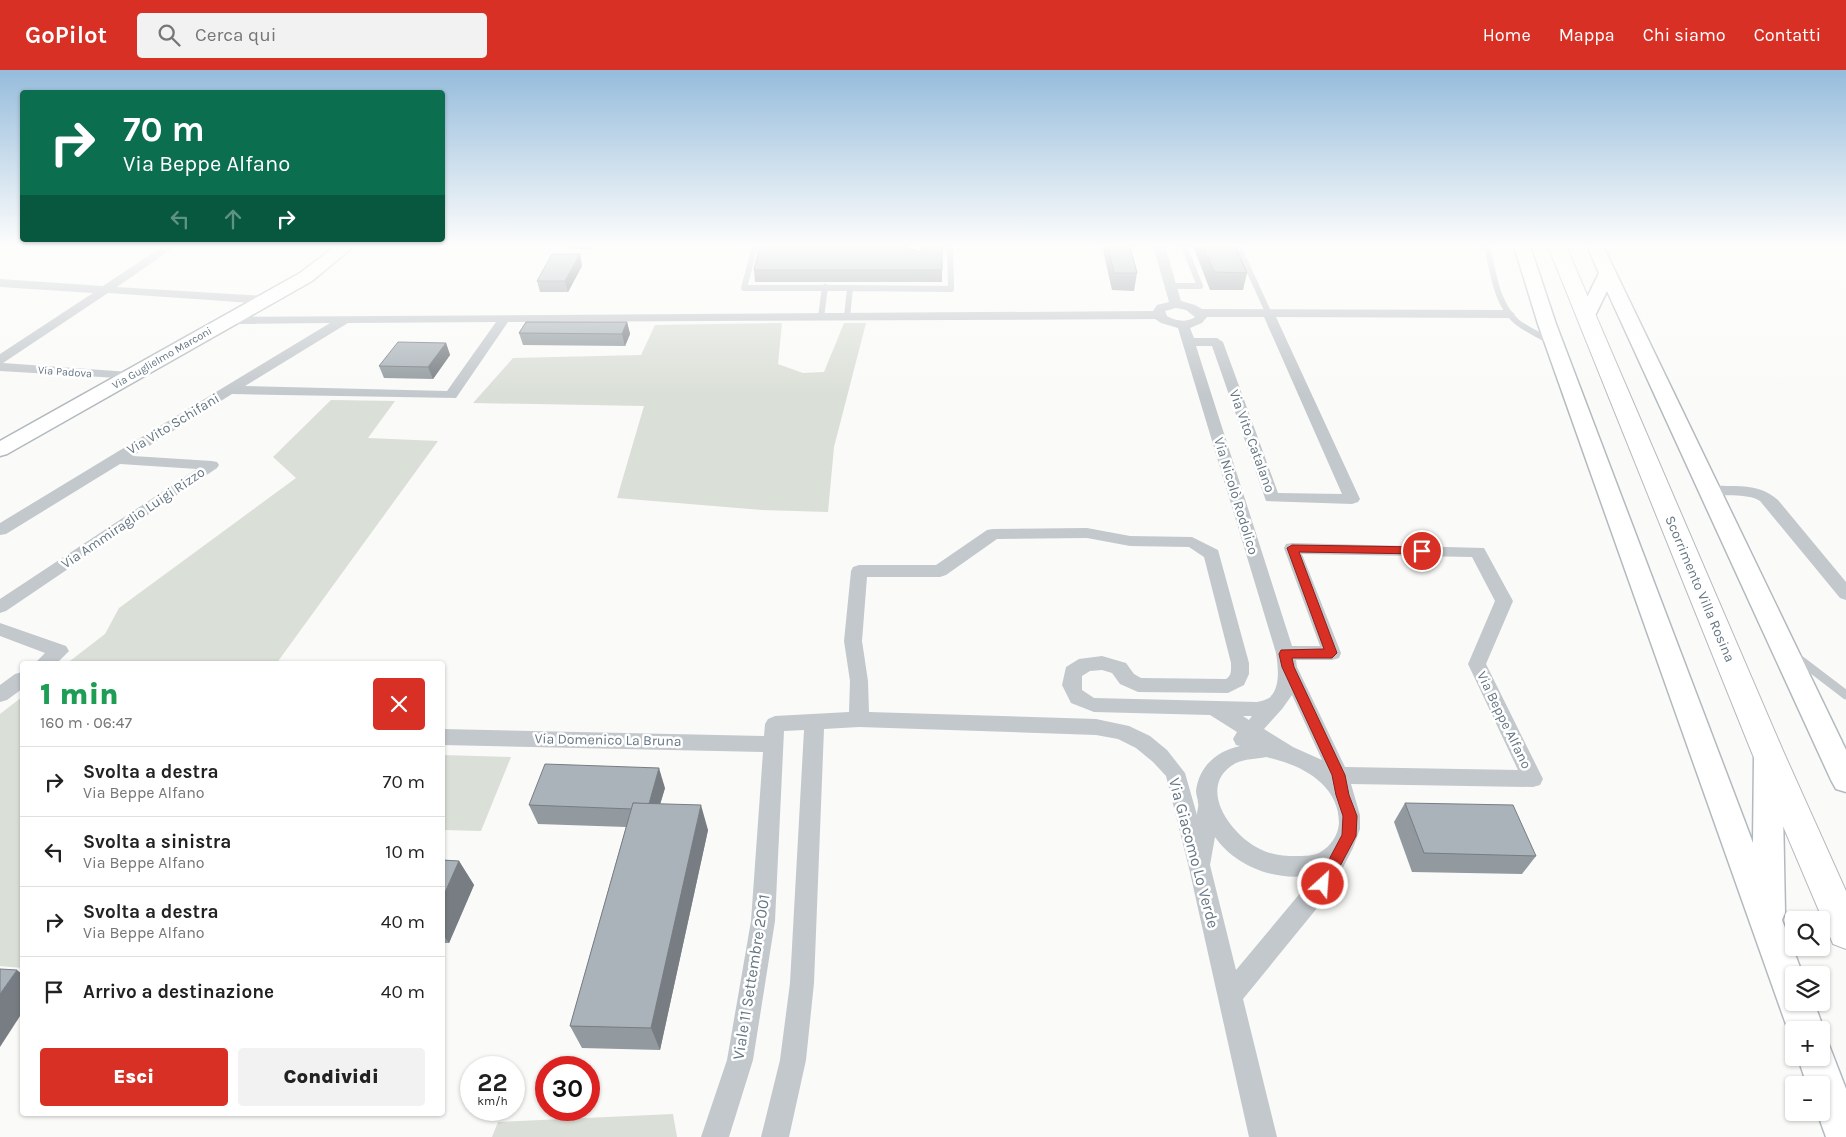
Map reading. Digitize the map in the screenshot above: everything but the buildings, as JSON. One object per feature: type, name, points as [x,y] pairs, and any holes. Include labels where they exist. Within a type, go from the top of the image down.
[{"type":"main road","name":"Scorrimento Villa Rosina","points":[[1578,296],[1768,753],[1846,932]]},
{"type":"street","points":[[0,360],[98,296]]},
{"type":"street","points":[[199,296],[265,300]]},
{"type":"street","name":"Via Guglielmo Marconi","points":[[0,450],[272,296]]},
{"type":"street","points":[[1174,296],[1176,304]]},
{"type":"street","points":[[1538,296],[1554,343],[1785,973]]},
{"type":"street","points":[[1587,316],[1597,296]]},
{"type":"street","points":[[1619,296],[1708,490],[1846,780]]},
{"type":"street","points":[[1159,314],[1159,311],[1165,306],[1176,304],[1188,306],[1200,313],[1509,314]]},
{"type":"street","points":[[230,320],[1159,314],[1171,323],[1184,324],[1196,322],[1201,317],[1200,313]]},
{"type":"street","name":"Via Vito Catalano","points":[[1189,342],[1217,342],[1272,498],[1352,499],[1269,314]]},
{"type":"street","points":[[229,390],[451,396],[505,318]]},
{"type":"street","name":"Via Vito Schifani","points":[[0,530],[346,319]]},
{"type":"street","name":"Via Nicolò Rodolico","points":[[1184,324],[1287,660],[1341,785]]},
{"type":"street","name":"Via Padova","points":[[0,367],[130,376]]},
{"type":"street","name":"Via Ammiraglio Luigi Rizzo","points":[[0,607],[212,466],[117,458]]},
{"type":"street","points":[[1708,490],[1734,492],[1746,490],[1762,494],[1772,503],[1846,594]]},
{"type":"street","points":[[859,719],[859,681],[853,641],[859,571],[940,571],[993,534],[1087,533],[1130,541],[1192,542],[1212,554],[1240,663],[1241,674],[1236,683],[1228,686],[1138,685],[1127,679],[1119,668],[1102,662],[1086,664],[1073,672],[1070,683],[1074,695],[1083,702],[1094,705],[1257,709],[1275,704]]},
{"type":"street","name":"Via Beppe Alfano","points":[[1287,660],[1332,653],[1292,548],[1478,552],[1504,601],[1477,664],[1533,780],[1341,785]]},
{"type":"street","points":[[0,629],[60,651],[47,661]]},
{"type":"street","points":[[1200,868],[1208,806],[1207,783],[1212,772],[1275,704],[1284,691],[1287,660]]},
{"type":"street","points":[[0,695],[20,680]]},
{"type":"street","points":[[1214,708],[1285,752],[1308,762],[1341,785],[1350,816],[1349,836],[1338,853],[1323,884],[1229,997]]},
{"type":"street","name":"Via Giacomo Lo Verde","points":[[814,722],[859,719],[1096,727],[1122,732],[1143,742],[1160,756],[1175,773],[1200,868],[1263,1137]]},
{"type":"street","points":[[775,1137],[793,1060],[802,983],[814,722]]},
{"type":"street","name":"Via Domenico La Bruna","points":[[445,737],[775,734],[814,722]]},
{"type":"street","name":"Viale 11 Settembre 2001","points":[[716,1137],[740,1060],[763,922],[775,734]]},
{"type":"street","points":[[1220,763],[1232,755],[1248,750],[1266,749],[1285,752]]},
{"type":"street","points":[[1768,753],[1769,930]]},
{"type":"street","points":[[1175,773],[1208,806],[1218,828],[1233,844],[1254,858],[1277,866],[1301,868],[1322,863],[1338,853]]},
{"type":"street","points":[[1819,1066],[1844,1137]]},
{"type":"lane","points":[[821,317],[824,296]]},
{"type":"lane","points":[[847,317],[849,296]]},
{"type":"lane","points":[[1261,296],[1269,314]]},
{"type":"lane","points":[[1501,296],[1509,314],[1522,325],[1554,343]]},
{"type":"lane","points":[[1782,646],[1844,691],[1846,695]]},
{"type":"shaded area","points":[[782,323],[778,364],[803,373],[824,372],[844,323],[866,323],[834,447],[828,512],[762,510],[617,498],[644,406],[473,403],[513,358],[641,355],[655,325]]},
{"type":"shaded area","points":[[331,400],[395,401],[368,438],[438,441],[278,661],[70,661],[105,634],[119,608],[296,478],[273,457]]},
{"type":"shaded area","points":[[20,699],[20,968],[0,966],[0,714]]},
{"type":"shaded area","points":[[445,755],[511,757],[481,831],[445,830]]},
{"type":"shaded area","points":[[673,1114],[677,1137],[492,1137],[498,1122],[600,1121],[600,1117]]},
{"type":"route","points":[[1323,884],[1338,853],[1349,836],[1350,816],[1339,775],[1288,667],[1285,654],[1332,653],[1292,548],[1422,551]]}]
